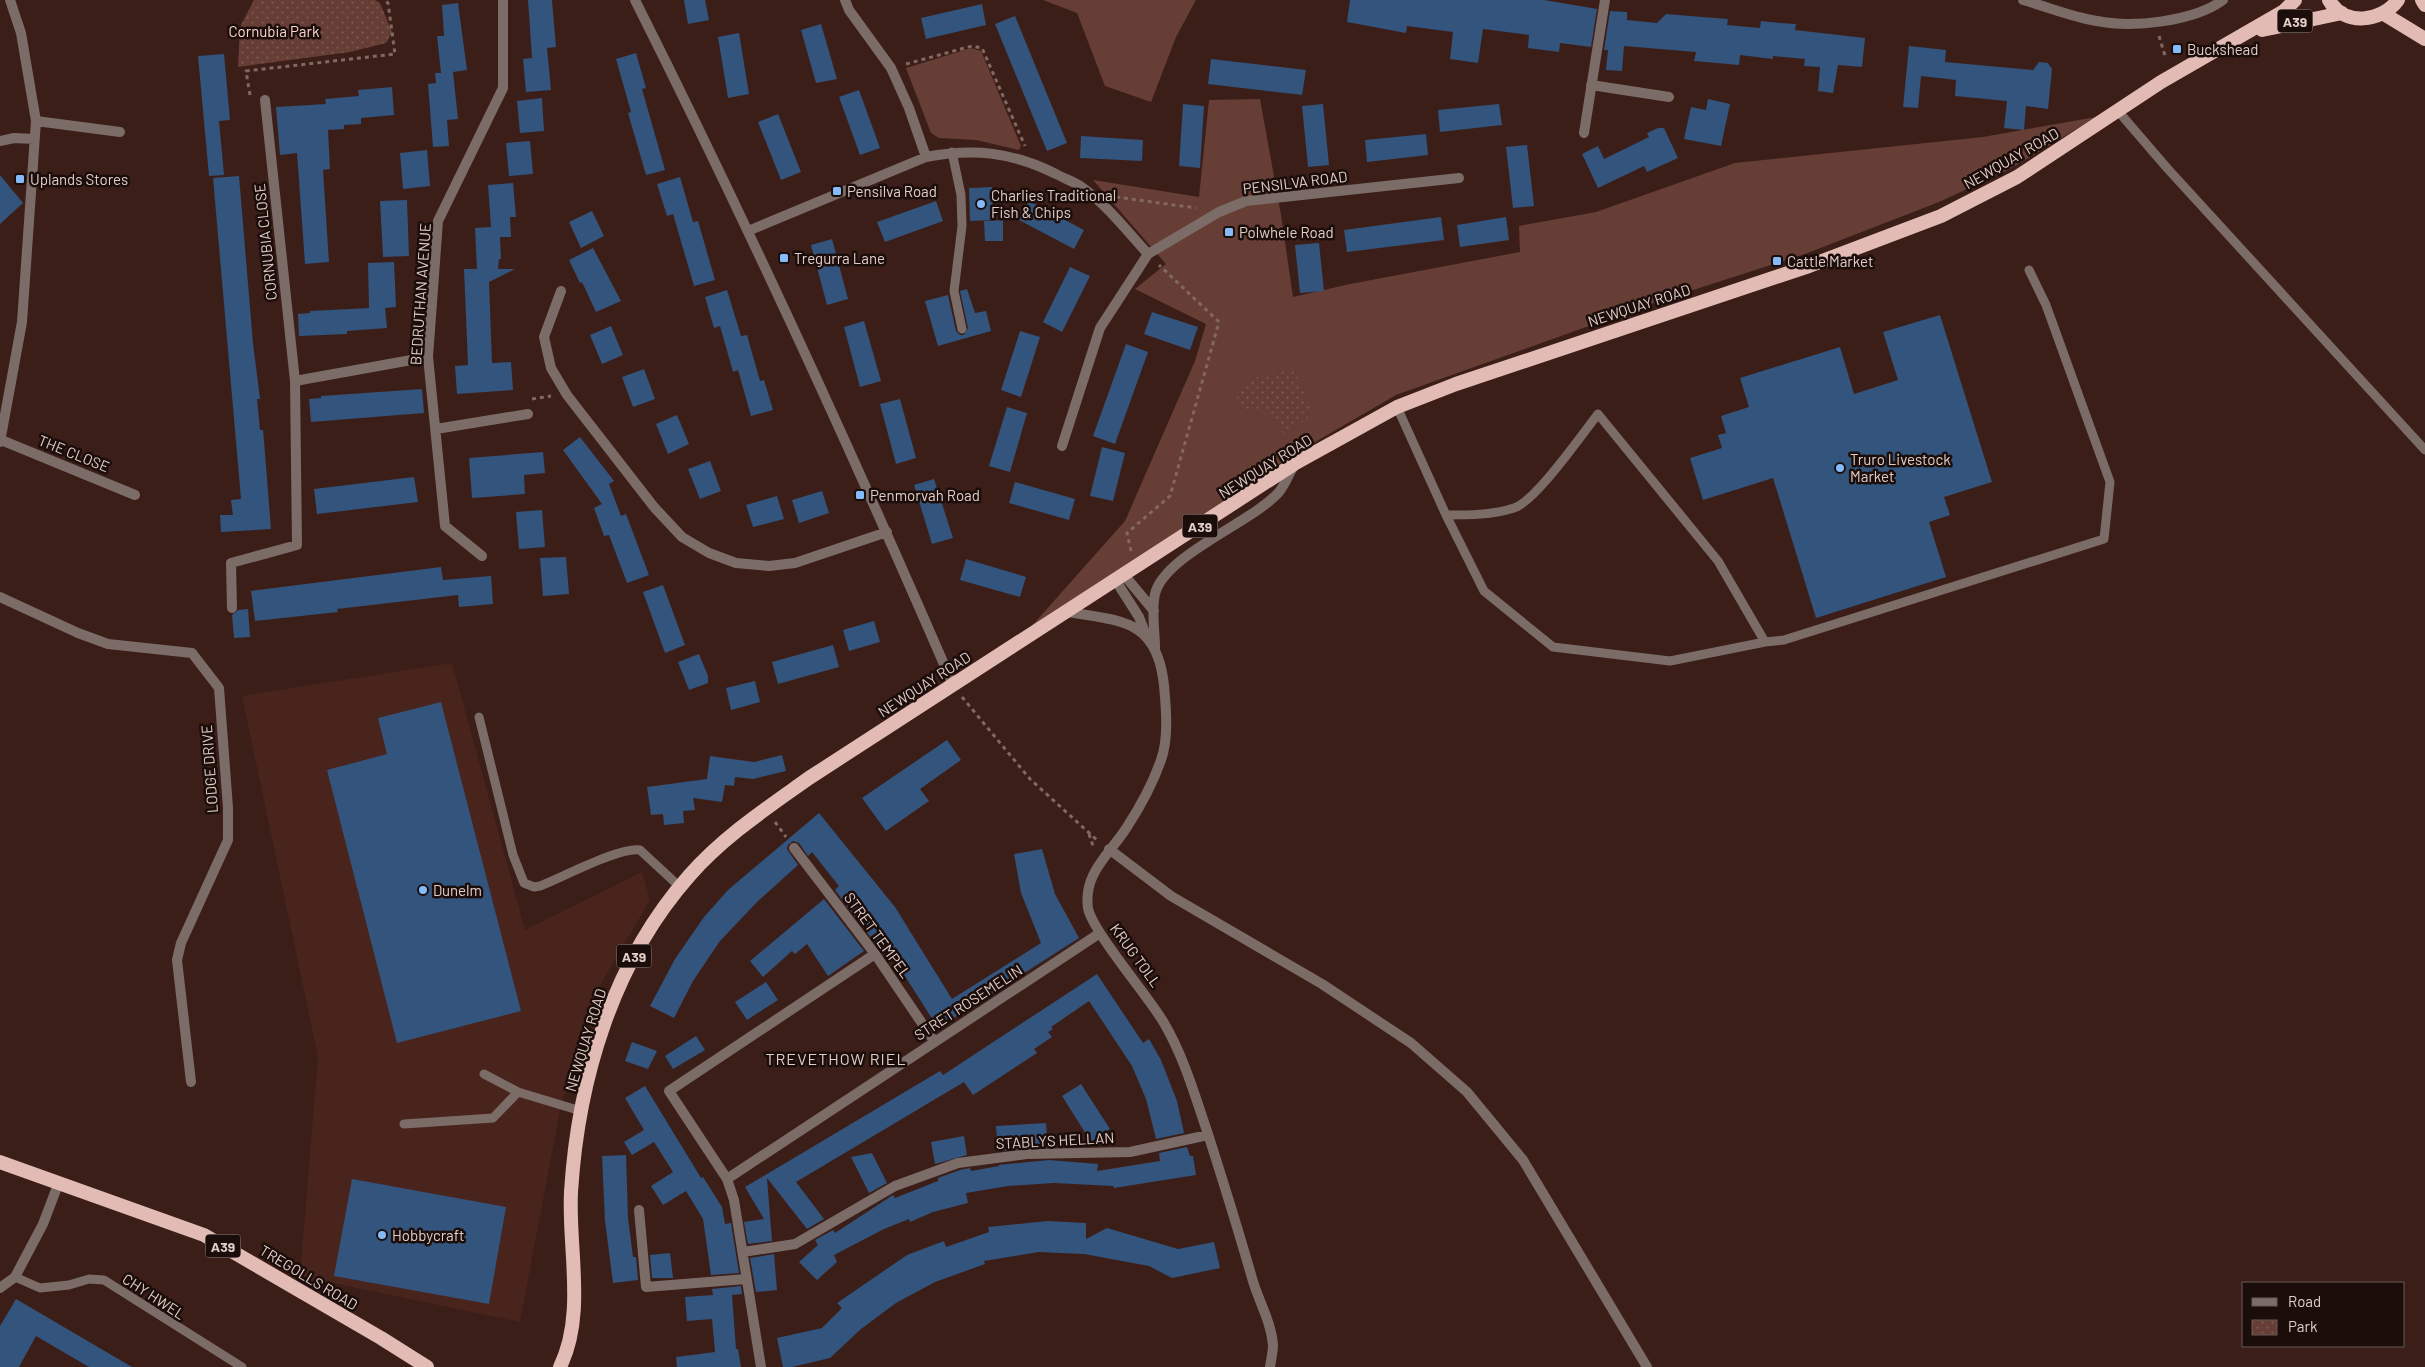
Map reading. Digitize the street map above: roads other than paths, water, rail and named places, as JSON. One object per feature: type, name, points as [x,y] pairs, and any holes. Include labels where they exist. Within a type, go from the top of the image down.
[{"type":"highway","name":"NEWQUAY ROAD","points":[[560,1367],[566,1356],[574,1302],[571,1193],[581,1111],[596,1052],[614,996],[640,944],[680,887],[690,875],[741,827],[953,684],[1126,575],[1294,464],[1397,407],[1474,378],[1809,266],[1941,216],[2017,177],[2172,76],[2284,11],[2296,0]]},
{"type":"highway","name":"A39","points":[[2329,0],[2342,13],[2356,18],[2370,18],[2384,14]]},
{"type":"highway","points":[[2398,0],[2384,14],[2425,39]]},
{"type":"highway","points":[[2422,0],[2425,5]]},
{"type":"highway","name":"NEWQUAY ROAD","points":[[2248,33],[2292,22],[2342,13]]},
{"type":"highway","name":"TREGOLLS ROAD","points":[[0,1162],[204,1236],[381,1338],[427,1367]]},
{"type":"street","points":[[0,441],[22,322],[36,121],[21,33],[10,0]]},
{"type":"street","name":"BEDRUTHAN AVENUE","points":[[482,556],[446,526],[428,357],[438,221],[503,88],[503,0]]},
{"type":"street","points":[[635,0],[710,149],[887,532],[953,684]]},
{"type":"street","points":[[845,0],[849,10],[891,68],[909,108],[926,157]]},
{"type":"street","points":[[1584,133],[1605,0]]},
{"type":"street","points":[[2023,0],[2095,21],[2115,24],[2155,21],[2198,12],[2223,0]]},
{"type":"street","points":[[1591,85],[1669,97]]},
{"type":"street","name":"CORNUBIA CLOSE","points":[[232,608],[231,563],[297,545],[296,381],[265,100]]},
{"type":"street","points":[[36,121],[120,132]]},
{"type":"street","points":[[0,141],[14,138],[34,139]]},
{"type":"street","points":[[748,231],[926,157],[952,152],[995,153],[1024,161],[1081,187],[1098,200],[1148,254],[1100,328],[1062,446]]},
{"type":"street","name":"PENSILVA ROAD","points":[[1148,254],[1219,212],[1246,201],[1459,178]]},
{"type":"street","points":[[561,291],[544,337],[550,368],[567,394],[659,513],[682,538],[709,554],[736,563],[769,566],[795,564],[887,532]]},
{"type":"street","points":[[296,381],[428,357]]},
{"type":"street","points":[[436,429],[528,414]]},
{"type":"street","name":"THE CLOSE","points":[[0,441],[135,495]]},
{"type":"street","points":[[1155,648],[1155,593],[1166,576],[1179,562],[1217,534],[1252,514],[1279,492],[1294,464]]},
{"type":"street","points":[[1126,575],[1154,611]]},
{"type":"street","points":[[1126,575],[1146,636]]},
{"type":"street","name":"LODGE DRIVE","points":[[0,597],[78,634],[108,644],[192,653],[219,688],[228,808],[228,840],[181,943],[177,960],[191,1082]]},
{"type":"street","points":[[1068,612],[1090,614],[1130,624],[1146,636],[1155,648]]},
{"type":"street","name":"KRUG TOLL","points":[[1155,648],[1161,661],[1165,696],[1166,729],[1162,759],[1126,829],[1094,870],[1089,889],[1088,910],[1100,933],[1153,1004],[1165,1025],[1188,1076],[1254,1286],[1265,1309],[1273,1346],[1270,1367]]},
{"type":"street","name":"STRET TEMPEL","points":[[794,848],[875,954],[934,1042]]},
{"type":"street","points":[[1109,849],[1172,896],[1322,984],[1411,1043],[1467,1092],[1522,1160],[1647,1367]]},
{"type":"street","name":"STRET ROSEMELIN","points":[[727,1179],[1100,933]]},
{"type":"street","points":[[761,1367],[734,1200],[727,1179],[670,1091],[875,954]]},
{"type":"street","name":"STABLYS HELLAN","points":[[742,1252],[795,1244],[896,1186],[958,1163],[1027,1154],[1130,1152],[1208,1135]]},
{"type":"street","points":[[0,1288],[15,1277],[44,1224],[59,1182]]},
{"type":"street","points":[[639,1210],[646,1287],[746,1279]]},
{"type":"lane","points":[[2118,111],[2173,175],[2425,450]]},
{"type":"lane","points":[[952,152],[961,195],[962,226],[954,291],[962,329]]},
{"type":"lane","points":[[1397,407],[1446,515],[1484,591],[1553,647],[1670,661],[1764,642],[1784,640],[2104,539],[2110,482],[2046,305],[2029,270]]},
{"type":"lane","points":[[1446,515],[1479,515],[1516,508],[1549,477],[1598,414],[1718,560],[1764,642]]},
{"type":"lane","points":[[479,717],[513,855],[524,883],[534,887],[540,886],[618,853],[634,849],[640,850],[680,887]]},
{"type":"lane","points":[[484,1074],[518,1092],[581,1111]]},
{"type":"lane","points":[[404,1124],[493,1118],[518,1092]]},
{"type":"lane","name":"CHY HWEL","points":[[15,1277],[40,1288],[69,1285],[89,1279],[104,1280],[242,1367]]},
{"type":"place","name":"Buckshead","points":[[2177,49]]},
{"type":"place","name":"Uplands Stores","points":[[20,179]]},
{"type":"place","name":"Pensilva Road","points":[[837,191]]},
{"type":"place","name":"Charlies Traditional Fish & Chips","points":[[981,204]]},
{"type":"place","name":"Polwhele Road","points":[[1229,232]]},
{"type":"place","name":"Tregurra Lane","points":[[784,258]]},
{"type":"place","name":"Cattle Market","points":[[1777,261]]},
{"type":"place","name":"Truro Livestock Market","points":[[1840,468]]},
{"type":"place","name":"Penmorvah Road","points":[[860,495]]},
{"type":"place","name":"Dunelm","points":[[423,890]]},
{"type":"place","name":"Hobbycraft","points":[[382,1235]]},
{"type":"district","name":"TREVETHOW RIEL","points":[[836,1058]]},
{"type":"park label","name":"Cornubia Park","points":[[274,31]]}]
